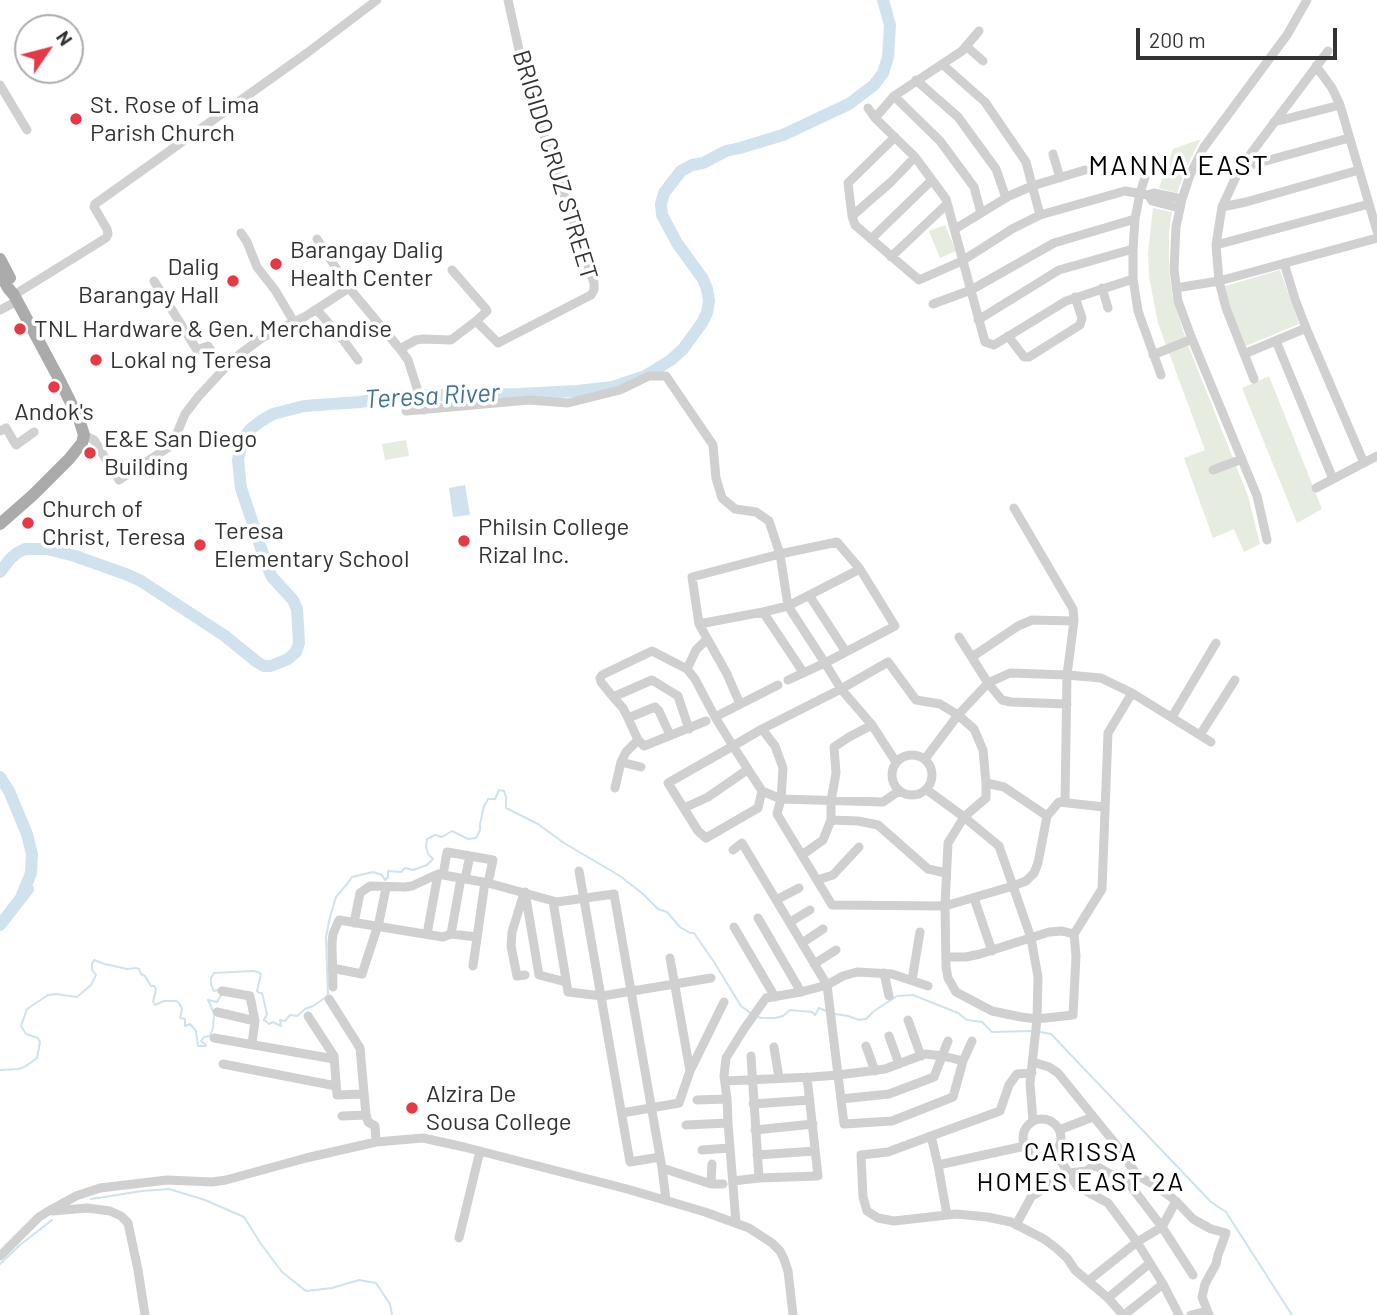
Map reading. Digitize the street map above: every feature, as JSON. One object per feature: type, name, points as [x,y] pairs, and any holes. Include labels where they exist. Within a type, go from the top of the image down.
[{"type":"main road","points":[[0,259],[16,298]]},
{"type":"main road","points":[[0,273],[58,377],[84,435],[82,443],[69,459],[0,524]]},
{"type":"street","points":[[0,310],[106,238],[107,229],[94,207],[95,204],[377,0]]},
{"type":"street","name":"BRIGIDO CRUZ STREET","points":[[475,321],[498,343],[588,297],[594,290],[594,283],[527,86],[508,0]]},
{"type":"street","points":[[1267,540],[1257,496],[1184,320],[1176,288],[1174,249],[1181,203],[1190,175],[1204,147],[1287,35],[1307,0]]},
{"type":"street","points":[[875,118],[894,96],[962,51],[979,31]]},
{"type":"street","points":[[966,46],[983,61]]},
{"type":"street","points":[[1254,379],[1226,308],[1219,281],[1216,245],[1222,206],[1240,168],[1328,51]]},
{"type":"street","points":[[942,64],[985,102],[1026,162],[1040,215]]},
{"type":"street","points":[[1316,66],[1332,88],[1340,106],[1377,231]]},
{"type":"street","points":[[916,80],[958,117],[996,169],[1006,198]]},
{"type":"street","points":[[0,85],[27,130]]},
{"type":"street","points":[[894,96],[940,141],[974,187],[981,213]]},
{"type":"street","points":[[1274,122],[1340,106]]},
{"type":"street","points":[[868,108],[915,157],[946,199],[985,342],[994,345],[1066,301],[1133,279]]},
{"type":"street","points":[[895,137],[848,183],[852,216],[855,225],[919,280],[962,261],[1012,229],[1040,215],[1125,191],[1154,193],[1181,203]]},
{"type":"street","points":[[1240,168],[1349,138]]},
{"type":"street","points":[[1053,154],[1060,178]]},
{"type":"street","points":[[852,216],[915,157]]},
{"type":"street","points":[[1148,168],[1144,194],[1135,219],[1133,279],[1138,311],[1161,375]]},
{"type":"street","points":[[955,229],[1006,198],[1032,186],[1085,170]]},
{"type":"street","points":[[1222,206],[1246,202],[1359,170]]},
{"type":"street","points":[[871,239],[932,180]]},
{"type":"street","points":[[891,257],[947,204]]},
{"type":"street","points":[[1216,245],[1369,204]]},
{"type":"street","points":[[933,304],[971,290],[1054,243],[1135,219]]},
{"type":"street","points":[[241,233],[257,267],[295,322]]},
{"type":"street","points":[[1176,288],[1219,281],[1377,238]]},
{"type":"street","points":[[317,239],[349,288],[408,359],[423,407]]},
{"type":"street","points":[[978,320],[1059,270],[1133,249]]},
{"type":"street","points":[[1284,263],[1306,328],[1364,463]]},
{"type":"street","points":[[400,349],[416,340],[451,340],[486,312],[452,270]]},
{"type":"street","points":[[154,281],[197,350],[208,346],[223,370]]},
{"type":"street","points":[[84,435],[94,440],[119,480],[172,445],[185,414],[240,354],[262,338],[317,310],[349,288]]},
{"type":"street","points":[[1102,288],[1108,308]]},
{"type":"street","points":[[1008,336],[1024,356],[1028,357],[1080,325],[1082,318],[1075,297]]},
{"type":"street","points":[[317,310],[358,360]]},
{"type":"street","points":[[1244,354],[1306,328]]},
{"type":"street","points":[[1153,355],[1192,339]]},
{"type":"street","points":[[1276,341],[1333,479]]},
{"type":"street","points":[[406,411],[423,407],[529,400],[568,403],[620,390],[649,376],[666,376],[713,445],[716,478],[722,498],[735,509],[756,512],[769,521],[780,554],[788,606],[841,689],[872,725],[896,762]]},
{"type":"street","points":[[0,431],[6,428],[16,445],[34,432]]},
{"type":"street","points":[[1316,488],[1377,456]]},
{"type":"street","points":[[1213,470],[1242,459]]},
{"type":"street","points":[[1014,508],[1073,609],[1068,675],[1065,802]]},
{"type":"street","points":[[740,705],[727,674],[699,624],[692,577],[837,542],[860,569],[895,626],[788,680]]},
{"type":"street","points":[[699,624],[788,606],[860,569]]},
{"type":"street","points":[[809,595],[846,652]]},
{"type":"street","points":[[762,612],[803,673]]},
{"type":"street","points":[[972,657],[1018,626],[1032,620],[1074,621]]},
{"type":"street","points":[[959,637],[1002,700],[1067,704]]},
{"type":"street","points":[[687,669],[696,650],[707,639]]},
{"type":"street","points":[[1172,717],[1216,643]]},
{"type":"street","points":[[778,685],[740,705],[710,719],[689,729],[644,746],[638,740],[623,708],[600,678],[652,651],[687,669],[695,679],[710,719],[733,746],[762,791],[782,799],[883,802],[899,791]]},
{"type":"street","points":[[762,791],[758,808],[706,838],[698,831],[668,783],[888,662],[916,700],[940,704],[974,729],[983,750],[986,798],[964,817],[948,843],[945,906],[947,978],[956,992],[992,1011],[1037,1023],[1073,1015],[1076,956],[1074,934],[1102,888],[1108,733],[1132,693]]},
{"type":"street","points":[[925,759],[958,715],[988,683],[1010,673],[1101,678],[1132,693],[1211,742]]},
{"type":"street","points":[[613,697],[652,680],[678,696],[689,729]]},
{"type":"street","points":[[1200,735],[1235,680]]},
{"type":"street","points":[[628,718],[654,707],[659,711],[670,735]]},
{"type":"street","points":[[803,855],[823,840],[831,820],[836,773],[834,747],[872,725]]},
{"type":"street","points":[[762,730],[775,747],[783,768],[782,799],[777,814],[832,905],[945,906],[1013,886],[1026,881],[1034,873],[1047,816],[1059,802],[1104,807]]},
{"type":"street","points":[[615,788],[621,762],[626,752],[638,740]]},
{"type":"street","points":[[905,755],[916,755],[925,759],[932,768],[932,782],[927,790],[919,795],[909,796],[899,791],[891,772],[896,762],[905,755]]},
{"type":"street","points":[[621,762],[640,768]]},
{"type":"street","points":[[684,808],[708,797],[747,770]]},
{"type":"street","points":[[986,783],[1004,787],[1047,816]]},
{"type":"street","points":[[927,790],[999,846],[1031,938],[1038,977],[1037,1023],[1030,1083],[1033,1121]]},
{"type":"street","points":[[831,820],[878,825],[928,869],[946,873]]},
{"type":"street","points":[[733,850],[746,841],[776,900],[827,985],[844,1124],[892,1121],[953,1097],[972,1041]]},
{"type":"street","points":[[817,880],[833,875],[859,847]]},
{"type":"street","points":[[426,934],[447,852],[493,860],[473,966]]},
{"type":"street","points":[[452,934],[470,856]]},
{"type":"street","points":[[579,871],[630,1162],[660,1157]]},
{"type":"street","points":[[354,923],[359,893],[370,886],[412,886],[440,875],[487,883],[557,902],[614,894],[666,1200]]},
{"type":"street","points":[[332,968],[362,974],[386,888]]},
{"type":"street","points":[[776,900],[799,888]]},
{"type":"street","points":[[525,892],[512,932],[511,946],[517,976],[525,975]]},
{"type":"street","points":[[525,892],[539,975],[566,982]]},
{"type":"street","points":[[974,898],[992,951]]},
{"type":"street","points":[[553,901],[568,992],[601,996],[711,978]]},
{"type":"street","points":[[790,922],[810,910]]},
{"type":"street","points":[[758,918],[802,992]]},
{"type":"street","points":[[333,987],[333,934],[339,919],[443,937],[452,934],[477,937]]},
{"type":"street","points":[[734,927],[770,998]]},
{"type":"street","points":[[802,943],[823,929]]},
{"type":"street","points":[[912,981],[920,932]]},
{"type":"street","points":[[947,957],[966,957],[992,951],[1049,932],[1074,934]]},
{"type":"street","points":[[814,964],[836,950]]},
{"type":"street","points":[[670,958],[690,1071]]},
{"type":"street","points":[[736,1223],[728,1183],[730,1148],[724,1081],[726,1058],[744,1029],[770,998],[827,985],[857,972],[892,974],[928,986]]},
{"type":"street","points":[[884,973],[889,996]]},
{"type":"street","points":[[222,990],[250,996],[255,1021],[252,1045]]},
{"type":"street","points":[[329,999],[360,1048],[366,1115],[368,1122],[375,1126],[376,1142]]},
{"type":"street","points":[[622,1113],[679,1104],[690,1071],[724,1002]]},
{"type":"street","points":[[217,1012],[255,1021]]},
{"type":"street","points":[[308,1016],[334,1056],[337,1095],[363,1094]]},
{"type":"street","points":[[908,1020],[921,1056]]},
{"type":"street","points":[[888,1036],[899,1064]]},
{"type":"street","points":[[214,1038],[334,1059]]},
{"type":"street","points":[[841,1099],[889,1094],[934,1077],[947,1041]]},
{"type":"street","points":[[866,1046],[875,1071]]},
{"type":"street","points":[[775,1047],[779,1078]]},
{"type":"street","points":[[724,1081],[875,1071],[925,1054],[963,1061]]},
{"type":"street","points":[[751,1056],[759,1178]]},
{"type":"street","points":[[1033,1062],[1058,1073],[1118,1147],[1137,1175],[1160,1188],[1193,1219],[1211,1229],[1226,1233],[1202,1297],[1208,1313],[1191,1315]]},
{"type":"street","points":[[223,1063],[336,1086]]},
{"type":"street","points":[[1032,1073],[1017,1074],[1009,1085],[1000,1111],[888,1152],[861,1155],[863,1197],[867,1211],[878,1218],[894,1221],[947,1214],[987,1217],[1016,1224],[1056,1248],[1075,1270],[1108,1298],[1123,1315],[1163,1284]]},
{"type":"street","points":[[662,1168],[711,1184],[759,1178],[818,1176],[807,1077]]},
{"type":"street","points":[[697,1100],[727,1099]]},
{"type":"street","points":[[753,1104],[810,1100]]},
{"type":"street","points":[[342,1116],[366,1115]]},
{"type":"street","points":[[1059,1130],[1093,1117]]},
{"type":"street","points":[[1046,1119],[1059,1130],[1060,1143],[1055,1152],[1045,1157],[1029,1152],[1025,1146],[1025,1131],[1033,1121],[1046,1119]]},
{"type":"street","points":[[685,1125],[728,1122]]},
{"type":"street","points":[[755,1130],[813,1124]]},
{"type":"street","points":[[931,1136],[947,1214]]},
{"type":"street","points":[[0,1256],[47,1212],[76,1196],[114,1185],[167,1180],[226,1180],[376,1142],[423,1138],[666,1200],[749,1228],[780,1251],[788,1271],[793,1315]]},
{"type":"street","points":[[938,1165],[1025,1146]]},
{"type":"street","points":[[702,1150],[730,1148]]},
{"type":"street","points":[[459,1238],[480,1151]]},
{"type":"street","points":[[757,1155],[816,1151]]},
{"type":"street","points":[[1055,1152],[1077,1186],[1108,1203],[1137,1242],[1179,1315]]},
{"type":"street","points":[[711,1184],[712,1164]]},
{"type":"street","points":[[1016,1224],[1031,1196],[1068,1173],[1087,1171],[1094,1165],[1130,1185],[1162,1227],[1192,1275]]},
{"type":"street","points":[[1088,1281],[1137,1242],[1162,1227],[1176,1201]]},
{"type":"street","points":[[47,1212],[87,1208],[110,1211],[128,1223],[145,1315]]},
{"type":"street","points":[[1108,1298],[1150,1264]]},
{"type":"shaded area","points":[[1201,139],[1177,193],[1159,188],[1173,149]]},
{"type":"shaded area","points":[[1153,208],[1172,212],[1169,268],[1172,295],[1185,337],[1166,345],[1158,323],[1149,277],[1148,253]]},
{"type":"shaded area","points":[[945,225],[956,251],[940,258],[929,231]]},
{"type":"shaded area","points":[[1280,270],[1299,324],[1246,346],[1225,286]]},
{"type":"shaded area","points":[[1188,345],[1248,496],[1260,544],[1244,552],[1234,529],[1213,538],[1184,458],[1205,450],[1169,353]]},
{"type":"shaded area","points":[[1269,376],[1322,509],[1297,523],[1242,388]]},
{"type":"shaded area","points":[[406,440],[409,456],[385,460],[382,444]]},
{"type":"water","points":[[465,485],[470,515],[453,517],[449,488]]},
{"type":"waterway","name":"Teresa River","points":[[0,572],[10,559],[25,549],[47,549],[75,556],[141,581],[225,636],[264,666],[288,659],[296,652],[299,643],[297,609],[293,600],[272,577],[241,488],[238,460],[243,438],[251,429],[273,414],[304,406],[399,396],[519,394],[613,387],[645,376],[671,360],[683,349],[702,323],[709,301],[703,279],[677,243],[662,215],[664,193],[681,171],[692,165],[703,163],[726,151],[783,135],[849,104],[874,85],[883,73],[888,57],[890,25],[883,0]]},
{"type":"waterway","name":"Teresa River","points":[[0,777],[9,791],[27,834],[32,854],[31,873],[22,895],[28,889],[0,925]]},
{"type":"waterway","points":[[218,990],[214,991],[211,985],[214,973],[258,972],[261,974],[257,991],[262,993],[267,1014],[264,1020],[269,1024],[273,1022],[281,1026],[280,1020],[285,1021],[290,1015],[297,1016],[328,996],[326,937],[330,917],[336,897],[352,877],[373,872],[382,875],[385,880],[388,871],[401,872],[405,868],[413,870],[427,865],[433,859],[428,854],[427,839],[435,835],[442,837],[452,831],[468,839],[476,838],[484,806],[488,799],[495,799],[499,790],[504,791],[506,808],[538,824],[564,843],[620,876],[658,909],[667,912],[680,927],[694,933],[741,1006],[752,1014]]},
{"type":"waterway","points":[[0,1070],[19,1069],[37,1058],[40,1042],[38,1038],[26,1034],[21,1026],[27,1009],[48,995],[77,997],[91,985],[96,975],[92,970],[94,960],[127,969],[139,969],[156,989],[153,1002],[155,1005],[164,1001],[179,1003],[182,1009],[180,1018],[185,1019],[185,1026],[190,1024],[196,1031],[198,1046],[205,1046]]},
{"type":"waterway","points":[[213,1011],[208,1000],[217,1002],[221,995]]},
{"type":"waterway","points":[[835,1014],[859,1020],[866,1019],[897,996],[913,995],[958,1013],[967,1020],[982,1022],[992,1032],[1031,1031]]},
{"type":"waterway","points":[[757,1016],[775,1018],[790,1010],[812,1012],[815,1015],[819,1008],[826,1011]]},
{"type":"waterway","points":[[206,1045],[201,1041],[210,1036],[214,1016]]},
{"type":"waterway","points":[[1040,1032],[1051,1034],[1211,1202],[1226,1212],[1292,1315]]},
{"type":"waterway","points":[[91,1199],[169,1189],[205,1200],[244,1217],[282,1272],[306,1291],[332,1288],[359,1280],[376,1283],[390,1304],[392,1315]]},
{"type":"waterway","points":[[0,1264],[52,1220]]},
{"type":"place","name":"St. Rose of Lima Parish Church","points":[[76,119]]},
{"type":"place","name":"Barangay Dalig Health Center","points":[[276,264]]},
{"type":"place","name":"Dalig Barangay Hall","points":[[233,281]]},
{"type":"place","name":"TNL Hardware & Gen. Merchandise","points":[[20,329]]},
{"type":"place","name":"Lokal ng Teresa","points":[[96,360]]},
{"type":"place","name":"Andok's","points":[[54,387]]},
{"type":"place","name":"E&E San Diego Building","points":[[90,453]]},
{"type":"place","name":"Church of Christ, Teresa","points":[[28,523]]},
{"type":"place","name":"Philsin College Rizal Inc.","points":[[464,541]]},
{"type":"place","name":"Teresa Elementary School","points":[[200,545]]},
{"type":"place","name":"Alzira De Sousa College","points":[[412,1108]]},
{"type":"district","name":"MANNA EAST","points":[[1179,166]]},
{"type":"district","name":"CARISSA HOMES EAST 2A","points":[[1081,1167]]}]
